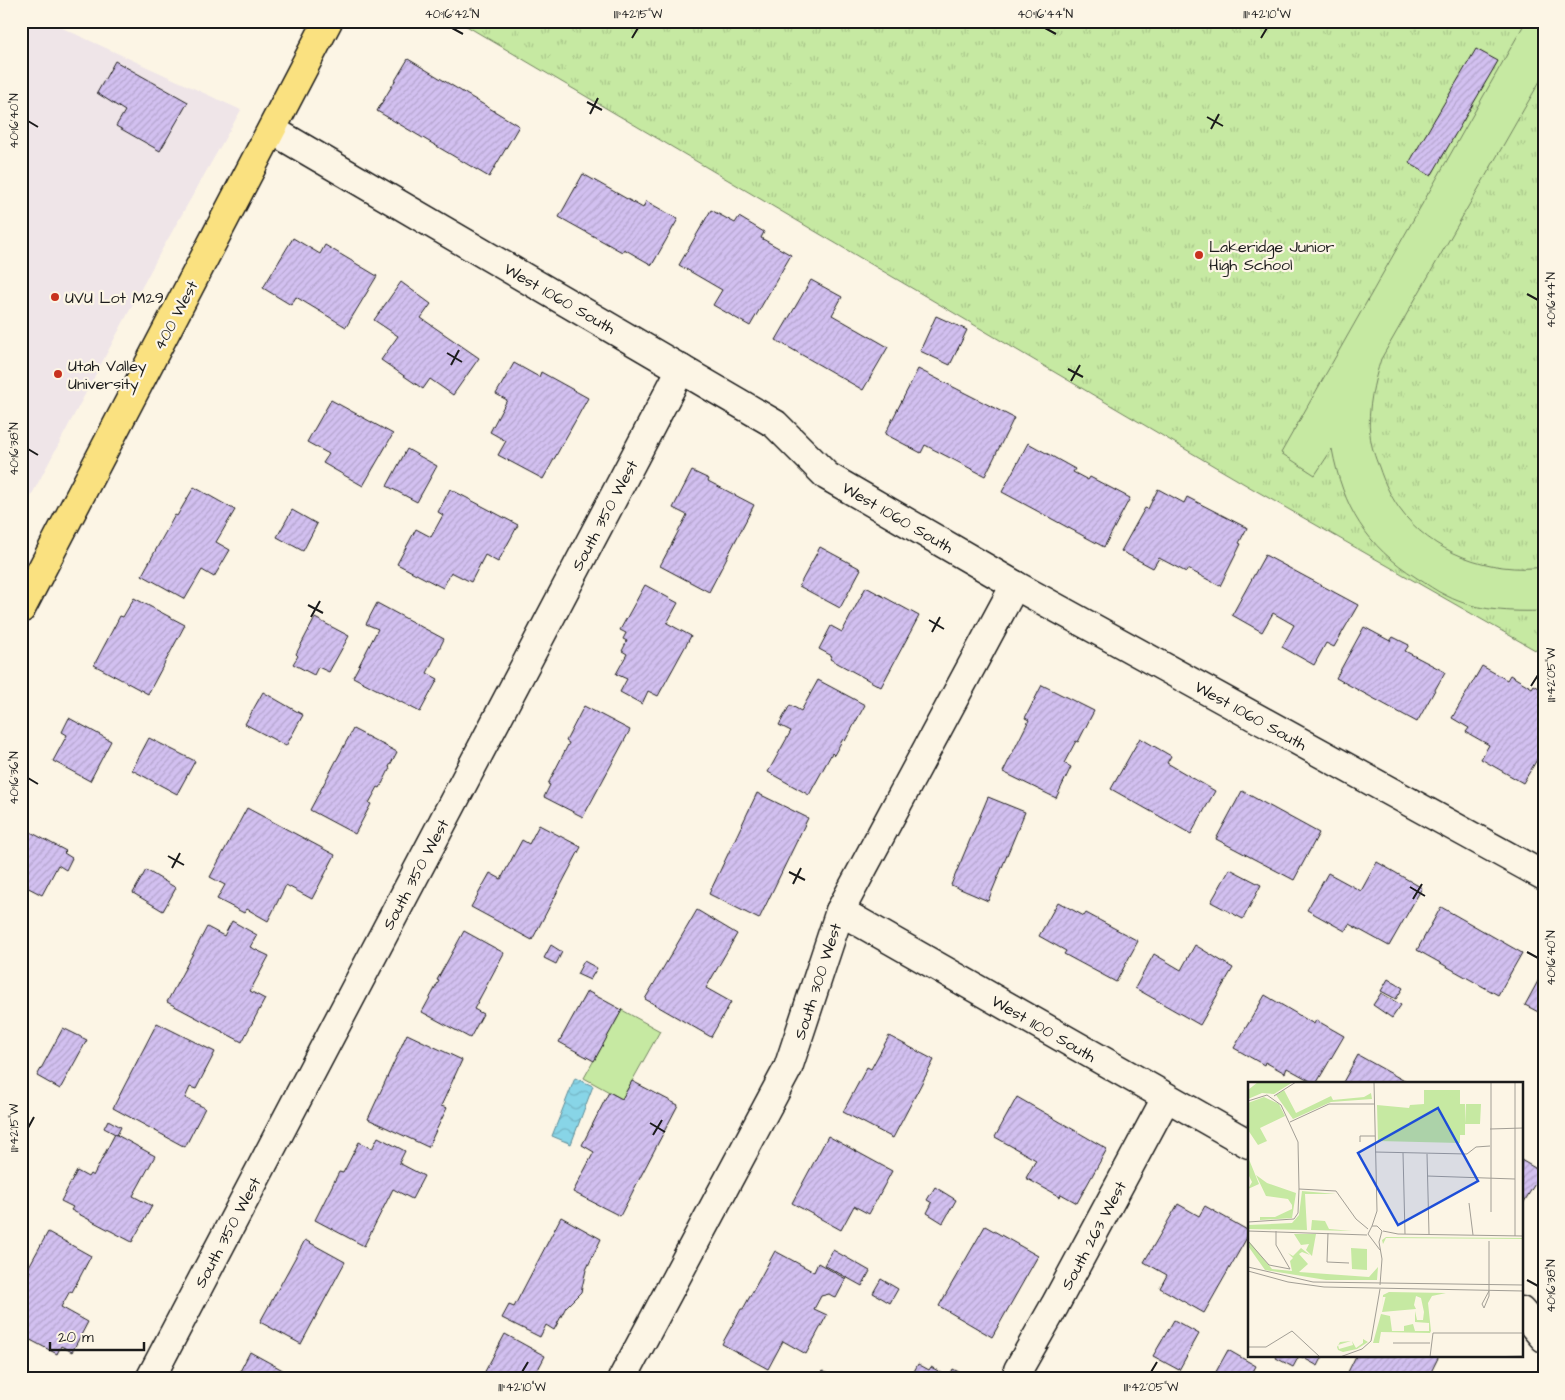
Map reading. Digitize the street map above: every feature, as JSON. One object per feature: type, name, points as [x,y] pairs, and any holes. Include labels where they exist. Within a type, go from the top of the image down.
[{"type":"main road","name":"400 West","points":[[21,609],[328,21]]},
{"type":"street","name":"West 1060 South","points":[[272,130],[775,424],[827,476],[1015,585],[1544,876]]},
{"type":"street","name":"South 350 West","points":[[150,1379],[681,369]]},
{"type":"street","name":"South 300 West","points":[[622,1379],[788,1068],[840,912],[1015,585]]},
{"type":"street","name":"West 1100 South","points":[[840,912],[1248,1143]]},
{"type":"street","name":"South 263 West","points":[[1018,1370],[1056,1305],[1166,1098]]},
{"type":"street","points":[[1522,1312],[1544,1338]]},
{"type":"shaded area","name":"Utah Valley University","points":[[21,21],[47,21],[241,110],[160,253],[21,515]]},
{"type":"green space","name":"Lakeridge Junior High School","points":[[458,21],[1544,21],[1544,655],[1253,489]]},
{"type":"green space","points":[[1526,21],[1544,21],[1544,74],[1381,359],[1369,416],[1373,451],[1383,478],[1399,508],[1412,524],[1445,548],[1463,557],[1503,567],[1544,567],[1544,611],[1506,611],[1470,605],[1447,596],[1399,566],[1384,553],[1371,538],[1350,507],[1332,449],[1315,475],[1281,453]]},
{"type":"green space","points":[[622,1010],[660,1031],[622,1099],[584,1078]]},
{"type":"water","points":[[575,1078],[593,1086],[571,1144],[552,1136]]},
{"type":"building","points":[[1476,49],[1498,61],[1431,176],[1409,163]]},
{"type":"building","points":[[408,59],[519,126],[489,177],[377,111]]},
{"type":"building","points":[[115,61],[188,102],[160,151],[116,126],[125,111],[97,93]]},
{"type":"building","points":[[583,174],[643,208],[646,201],[678,219],[652,265],[624,249],[622,252],[559,217]]},
{"type":"building","points":[[711,210],[735,223],[739,217],[764,232],[761,238],[791,255],[750,326],[713,305],[722,290],[679,265]]},
{"type":"building","points":[[293,238],[320,254],[325,245],[377,276],[346,327],[296,297],[291,305],[263,288]]},
{"type":"building","points":[[811,280],[842,297],[832,315],[888,347],[863,390],[776,340]]},
{"type":"building","points":[[401,282],[431,304],[421,318],[479,358],[453,395],[430,379],[423,389],[381,360],[398,336],[374,320]]},
{"type":"building","points":[[936,316],[967,330],[950,365],[920,351]]},
{"type":"building","points":[[514,363],[539,377],[541,372],[588,398],[543,479],[498,455],[506,441],[490,432],[507,400],[496,394]]},
{"type":"building","points":[[918,369],[1014,418],[985,476],[925,445],[921,453],[885,434]]},
{"type":"building","points":[[331,400],[393,434],[363,486],[323,463],[329,454],[307,442]]},
{"type":"building","points":[[1028,443],[1075,469],[1073,472],[1088,480],[1090,477],[1130,498],[1104,547],[1002,492]]},
{"type":"building","points":[[407,449],[437,466],[417,502],[387,486]]},
{"type":"building","points":[[692,471],[754,505],[709,592],[660,566],[687,515],[673,508]]},
{"type":"building","points":[[194,487],[235,510],[216,542],[230,550],[214,577],[202,570],[185,599],[142,575],[175,515],[177,516]]},
{"type":"building","points":[[450,489],[518,525],[498,562],[485,555],[471,582],[451,572],[443,588],[397,564],[416,529],[431,537],[443,515],[438,512]]},
{"type":"building","points":[[1158,489],[1184,503],[1187,497],[1247,528],[1220,586],[1188,569],[1186,572],[1159,558],[1153,568],[1121,551],[1145,508],[1148,509]]},
{"type":"building","points":[[292,510],[317,524],[303,551],[277,537]]},
{"type":"building","points":[[820,547],[861,569],[840,608],[799,586]]},
{"type":"building","points":[[1265,555],[1358,605],[1334,647],[1326,643],[1314,665],[1282,647],[1294,625],[1273,613],[1262,632],[1232,615]]},
{"type":"building","points":[[645,585],[678,603],[667,623],[691,636],[658,696],[648,691],[642,704],[620,692],[627,679],[616,674],[627,654],[622,651],[627,641],[623,639],[626,633],[620,630]]},
{"type":"building","points":[[866,587],[919,616],[881,687],[830,659],[832,656],[819,649],[831,626],[842,632]]},
{"type":"building","points":[[134,598],[185,625],[148,694],[94,665],[120,616],[123,617]]},
{"type":"building","points":[[377,603],[444,639],[427,673],[438,679],[420,712],[353,677],[378,629],[366,624]]},
{"type":"building","points":[[315,618],[349,636],[329,672],[318,667],[314,675],[293,664],[298,656],[296,654]]},
{"type":"building","points":[[1364,627],[1390,641],[1393,637],[1409,645],[1405,651],[1445,672],[1417,722],[1336,678]]},
{"type":"building","points":[[1482,666],[1507,680],[1510,675],[1532,688],[1534,685],[1544,691],[1544,748],[1523,783],[1481,759],[1489,745],[1466,732],[1469,728],[1452,718]]},
{"type":"building","points":[[818,680],[865,705],[845,741],[843,739],[834,755],[832,753],[809,795],[768,772],[791,731],[779,725],[790,705],[801,711]]},
{"type":"building","points":[[1042,685],[1094,711],[1078,742],[1076,741],[1064,763],[1071,767],[1056,798],[1003,772],[1029,720],[1025,718]]},
{"type":"building","points":[[263,692],[303,715],[286,746],[245,724]]},
{"type":"building","points":[[584,706],[630,730],[583,817],[544,797],[550,785],[548,784],[569,743],[566,741]]},
{"type":"building","points":[[69,718],[111,741],[90,781],[53,761],[67,735],[62,732]]},
{"type":"building","points":[[353,729],[397,752],[380,788],[378,787],[369,803],[371,804],[355,834],[310,810]]},
{"type":"building","points":[[149,738],[195,761],[177,794],[132,770]]},
{"type":"building","points":[[1140,738],[1171,756],[1167,763],[1215,791],[1191,834],[1111,789]]},
{"type":"building","points":[[1242,791],[1319,833],[1294,880],[1216,839]]},
{"type":"building","points":[[757,793],[808,818],[759,919],[709,894]]},
{"type":"building","points":[[988,797],[1025,812],[988,901],[951,885]]},
{"type":"building","points":[[247,808],[335,855],[312,899],[286,885],[268,921],[247,909],[244,913],[217,899],[225,885],[210,877]]},
{"type":"building","points":[[539,825],[581,847],[532,940],[471,907],[490,873],[501,879],[522,840],[529,844]]},
{"type":"building","points":[[21,827],[66,851],[64,853],[72,858],[66,870],[58,865],[42,895],[21,884]]},
{"type":"building","points":[[1377,862],[1422,888],[1389,946],[1349,924],[1345,931],[1307,910],[1328,873],[1361,891]]},
{"type":"building","points":[[1230,869],[1261,885],[1243,919],[1211,902]]},
{"type":"building","points":[[146,870],[176,888],[163,911],[133,893]]},
{"type":"building","points":[[1058,902],[1084,916],[1086,913],[1138,941],[1116,982],[1064,954],[1066,951],[1039,936]]},
{"type":"building","points":[[1441,907],[1522,953],[1498,995],[1417,950]]},
{"type":"building","points":[[697,910],[737,934],[706,988],[731,1002],[711,1037],[645,999]]},
{"type":"building","points":[[232,921],[257,935],[250,947],[269,956],[250,991],[265,999],[242,1042],[167,1002],[207,927],[224,936]]},
{"type":"building","points":[[464,931],[504,953],[474,1009],[483,1014],[470,1038],[422,1012]]},
{"type":"building","points":[[551,945],[562,952],[556,964],[544,958]]},
{"type":"building","points":[[1195,945],[1233,968],[1200,1025],[1135,988],[1154,954],[1181,970]]},
{"type":"building","points":[[584,961],[597,968],[590,980],[577,974]]},
{"type":"building","points":[[1544,970],[1544,1015],[1525,1005]]},
{"type":"building","points":[[1388,979],[1403,988],[1396,999],[1381,991]]},
{"type":"building","points":[[587,991],[622,1010],[594,1061],[559,1042]]},
{"type":"building","points":[[1381,993],[1401,1005],[1392,1018],[1373,1005]]},
{"type":"building","points":[[1265,995],[1314,1024],[1316,1020],[1344,1036],[1317,1082],[1312,1082],[1287,1068],[1285,1073],[1265,1062],[1264,1065],[1234,1048]]},
{"type":"building","points":[[157,1023],[215,1052],[196,1089],[190,1087],[185,1098],[205,1108],[185,1147],[113,1108]]},
{"type":"building","points":[[63,1028],[87,1040],[60,1089],[37,1076]]},
{"type":"building","points":[[407,1034],[462,1060],[441,1106],[447,1108],[428,1147],[368,1119]]},
{"type":"building","points":[[889,1036],[934,1060],[893,1138],[843,1112],[867,1067],[871,1069]]},
{"type":"building","points":[[1358,1055],[1406,1082],[1343,1082]]},
{"type":"building","points":[[632,1081],[678,1105],[620,1216],[573,1192],[594,1152],[582,1145],[609,1092],[622,1099]]},
{"type":"building","points":[[1017,1097],[1107,1149],[1077,1203],[1061,1194],[1060,1197],[1026,1178],[1036,1160],[995,1137]]},
{"type":"building","points":[[108,1120],[121,1127],[117,1135],[104,1128]]},
{"type":"building","points":[[115,1134],[155,1156],[133,1196],[152,1206],[132,1242],[71,1210],[73,1207],[61,1201],[77,1171],[88,1177],[90,1174],[93,1176]]},
{"type":"building","points":[[828,1136],[892,1171],[869,1214],[854,1206],[841,1230],[792,1203]]},
{"type":"building","points":[[378,1137],[405,1151],[399,1163],[424,1176],[412,1199],[393,1189],[364,1246],[315,1220],[339,1172],[343,1173],[359,1142],[372,1149]]},
{"type":"building","points":[[1522,1161],[1542,1172],[1522,1205]]},
{"type":"building","points":[[935,1187],[956,1200],[943,1223],[927,1213],[932,1203],[927,1200]]},
{"type":"building","points":[[1178,1204],[1199,1216],[1205,1206],[1248,1230],[1248,1236],[1204,1313],[1160,1288],[1167,1275],[1144,1262]]},
{"type":"building","points":[[561,1217],[601,1239],[586,1270],[581,1292],[566,1307],[554,1330],[546,1325],[540,1337],[502,1318],[509,1305],[514,1307]]},
{"type":"building","points":[[985,1226],[1038,1256],[992,1337],[939,1306]]},
{"type":"building","points":[[48,1232],[91,1256],[72,1292],[70,1291],[61,1307],[88,1322],[72,1352],[61,1346],[57,1354],[21,1335],[21,1287],[30,1271],[27,1270]]},
{"type":"building","points":[[305,1240],[345,1262],[301,1344],[260,1322]]},
{"type":"building","points":[[833,1250],[870,1271],[862,1286],[824,1265]]},
{"type":"building","points":[[775,1251],[814,1272],[818,1263],[846,1279],[836,1298],[829,1294],[821,1296],[814,1309],[827,1315],[806,1354],[783,1341],[768,1369],[722,1344]]},
{"type":"building","points":[[881,1279],[898,1289],[890,1303],[873,1293]]},
{"type":"building","points":[[1174,1320],[1199,1334],[1179,1370],[1153,1356]]},
{"type":"building","points":[[505,1334],[545,1356],[533,1379],[481,1379]]},
{"type":"building","points":[[1228,1350],[1256,1366],[1249,1379],[1212,1379]]},
{"type":"building","points":[[250,1352],[299,1379],[236,1379]]},
{"type":"building","points":[[1276,1358],[1298,1358],[1293,1367]]},
{"type":"building","points":[[1304,1358],[1322,1358],[1318,1366]]},
{"type":"building","points":[[1355,1358],[1438,1358],[1430,1374],[1438,1379],[1352,1379],[1346,1376]]},
{"type":"building","points":[[918,1364],[929,1370],[931,1367],[949,1377],[953,1369],[972,1379],[910,1379]]},
{"type":"building","points":[[823,1371],[836,1379],[818,1379]]},
{"type":"place","name":"Lakeridge Junior High School","points":[[1199,255]]},
{"type":"place","name":"UVU Lot M29","points":[[55,297]]},
{"type":"place","name":"Utah Valley University","points":[[58,374]]}]
